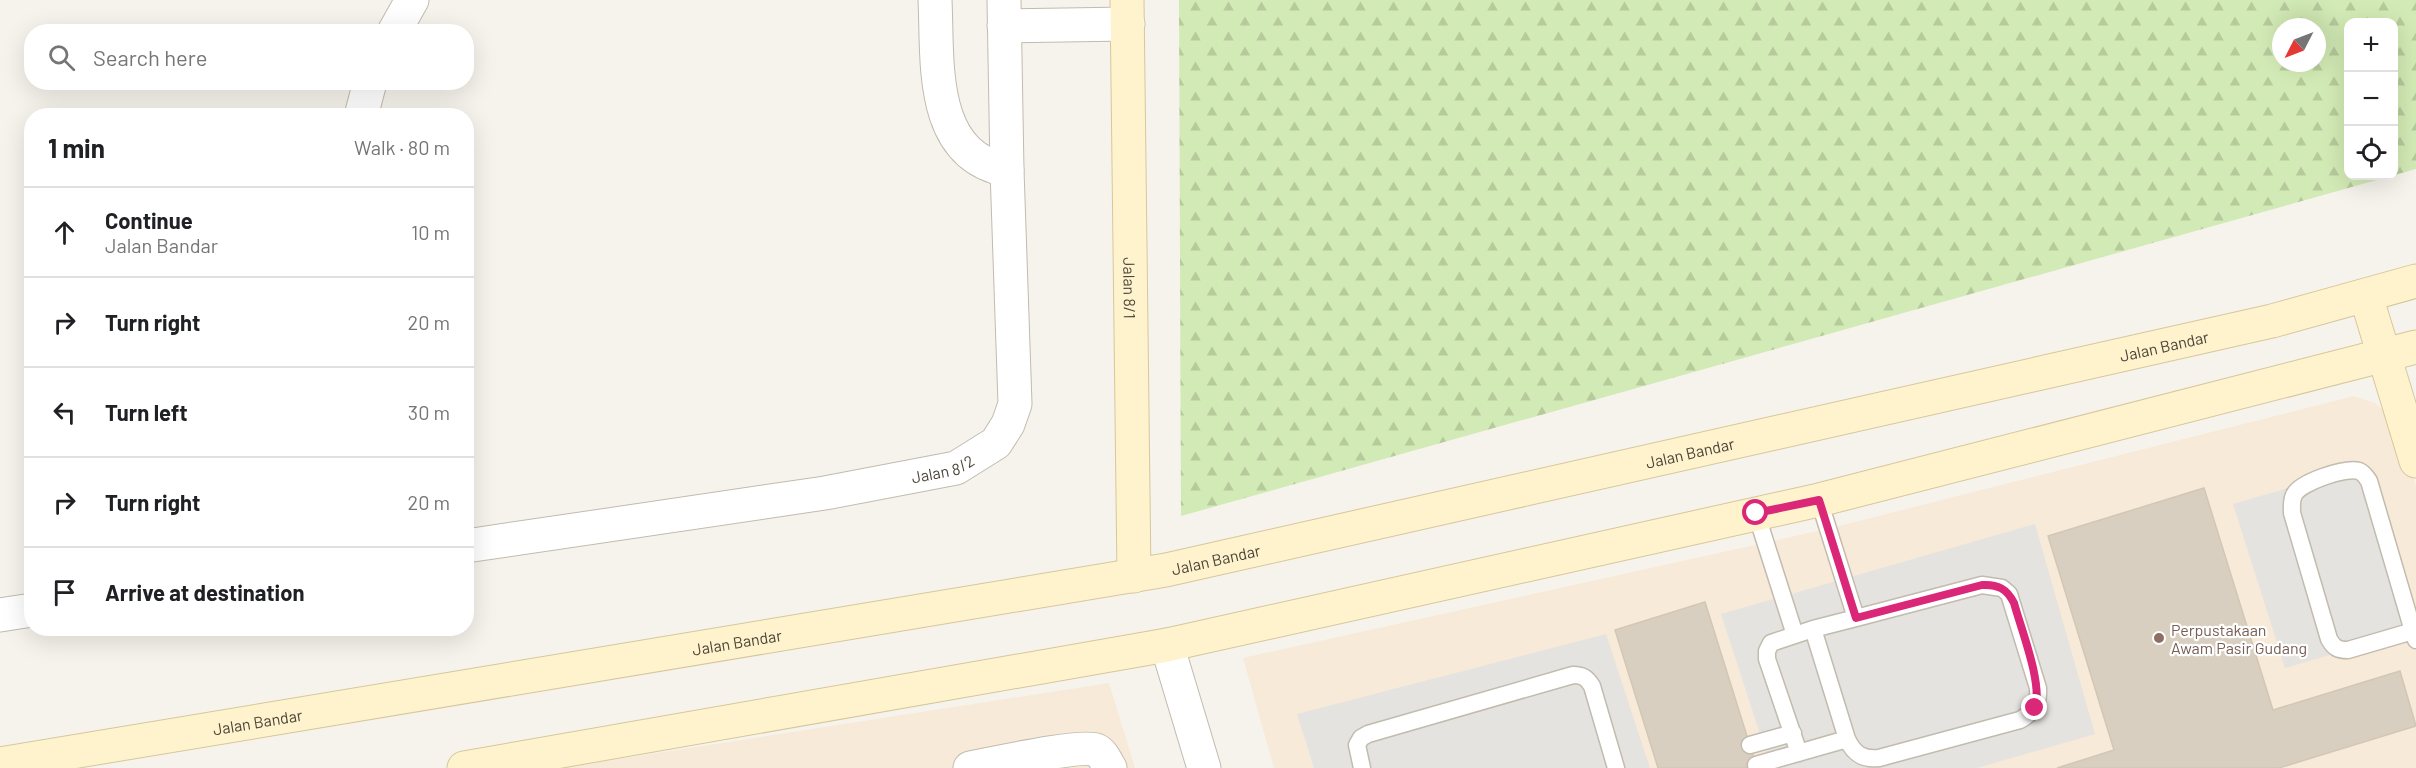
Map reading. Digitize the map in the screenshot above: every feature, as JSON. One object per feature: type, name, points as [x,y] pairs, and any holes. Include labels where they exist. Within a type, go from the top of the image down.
[{"type":"main road","name":"Jalan 8/1","points":[[1127,12],[1134,576]]},
{"type":"main road","name":"Jalan Bandar","points":[[0,764],[1134,576],[2272,321],[2416,281]]},
{"type":"main road","points":[[2366,296],[2416,461]]},
{"type":"main road","points":[[464,768],[1167,645],[1819,500],[2416,347]]},
{"type":"street","points":[[398,24],[412,0]]},
{"type":"street","points":[[935,0],[939,85],[951,128],[963,147],[971,154],[984,163],[1006,170]]},
{"type":"street","name":"Jalan 8/2","points":[[474,545],[858,487],[956,468],[996,443],[1008,424],[1015,404],[1006,170],[1004,13],[1127,12]]},
{"type":"street","points":[[363,108],[368,90]]},
{"type":"street","points":[[1167,645],[1204,768]]},
{"type":"street","points":[[970,768],[1089,749],[1101,754],[1110,768]]},
{"type":"lane","points":[[2357,470],[2364,474],[2369,481],[2415,635],[2348,650],[2340,650],[2333,646],[2292,513],[2294,494],[2301,486],[2349,471],[2357,470]]},
{"type":"lane","points":[[1819,500],[1856,618]]},
{"type":"lane","points":[[1756,513],[1795,634]]},
{"type":"lane","points":[[1799,753],[1767,659],[1767,651],[1771,643],[1813,629],[1982,585],[2002,588],[2014,603],[2038,698],[2035,708],[2020,720],[1879,758],[1870,759],[1860,756],[1852,750],[1847,739],[1813,629]]},
{"type":"lane","points":[[1362,768],[1357,745],[1361,738],[1368,734],[1573,675],[1581,675],[1592,686],[1616,768]]},
{"type":"lane","points":[[1750,746],[1793,733]]},
{"type":"lane","points":[[1756,765],[1847,739]]},
{"type":"shaded area","points":[[2354,396],[2375,403],[2398,424],[2416,486],[2416,768],[1274,768],[1243,658],[1827,529]]},
{"type":"shaded area","points":[[2364,466],[2413,631],[2285,668],[2233,504]]},
{"type":"shaded area","points":[[2035,524],[2095,734],[1977,768],[1771,768],[1721,614]]},
{"type":"shaded area","points":[[1606,634],[1650,768],[1314,768],[1297,714]]},
{"type":"shaded area","points":[[1109,683],[1135,768],[560,768]]},
{"type":"green space","points":[[1179,0],[2416,0],[2416,169],[2398,174],[2398,18],[2344,18],[2344,180],[2377,180],[1181,516]]},
{"type":"building","points":[[2204,488],[2273,710],[2400,671],[2416,726],[2279,768],[2057,768],[2114,750],[2048,536]]},
{"type":"building","points":[[1705,602],[1757,768],[1658,768],[1615,630]]},
{"type":"place","name":"Perpustakaan Awam Pasir Gudang","points":[[2159,638]]},
{"type":"route","points":[[1756,513],[1819,500],[1856,618],[1982,585],[2002,588],[2014,603],[2038,688],[2035,708]]}]
